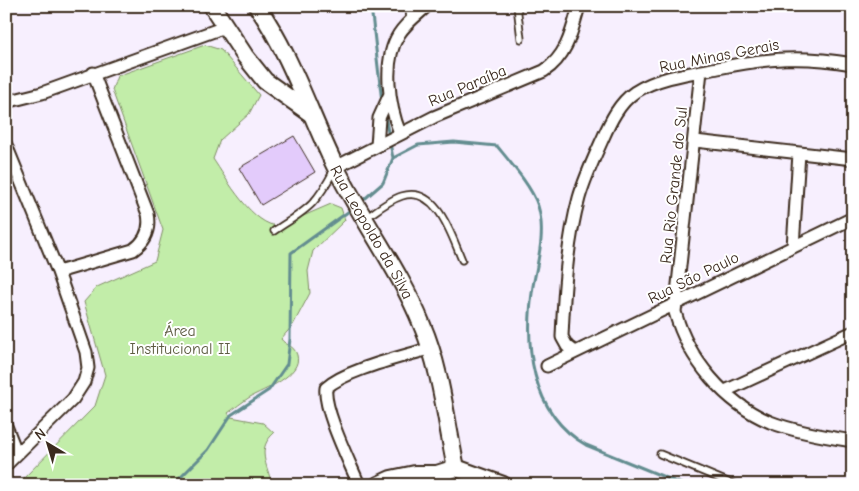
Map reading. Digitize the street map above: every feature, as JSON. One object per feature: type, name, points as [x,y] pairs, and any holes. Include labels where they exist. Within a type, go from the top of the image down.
[{"type":"street","points":[[212,6],[225,27],[265,81],[310,113]]},
{"type":"street","name":"Rua Leopoldo da Silva","points":[[256,6],[290,62],[310,113],[336,167],[363,220],[407,294],[431,348],[456,468]]},
{"type":"street","points":[[400,133],[392,113],[389,96],[392,54],[398,35],[427,6]]},
{"type":"street","name":"Rua Paraíba","points":[[336,167],[400,133],[496,90],[544,71],[555,64],[570,39],[579,6]]},
{"type":"street","points":[[6,102],[42,93],[93,73],[225,27]]},
{"type":"street","name":"Rua Minas Gerais","points":[[575,352],[564,344],[562,337],[568,268],[579,198],[596,154],[616,113],[634,92],[650,85],[701,71],[754,61],[800,57],[853,64]]},
{"type":"street","name":"Rua Rio Grande do Sul","points":[[701,71],[676,312],[681,331],[690,350],[725,391],[752,412],[771,422],[832,438],[853,441]]},
{"type":"street","points":[[58,272],[133,250],[142,243],[149,229],[148,214],[93,73]]},
{"type":"street","points":[[377,146],[379,118],[389,96]]},
{"type":"street","points":[[695,141],[853,159]]},
{"type":"street","points":[[6,145],[58,272],[86,352],[87,375],[74,399],[6,466]]},
{"type":"street","points":[[793,247],[798,153]]},
{"type":"street","name":"Rua São Paulo","points":[[547,366],[853,218]]},
{"type":"street","points":[[725,391],[853,332]]},
{"type":"street","points":[[359,485],[329,408],[325,395],[326,388],[332,382],[350,375],[431,348]]},
{"type":"street","points":[[6,426],[17,454]]},
{"type":"street","points":[[378,485],[391,479],[415,474],[437,474],[456,468],[503,485]]},
{"type":"lane","points":[[408,6],[410,21]]},
{"type":"lane","points":[[517,6],[522,39]]},
{"type":"lane","points":[[274,231],[311,207],[323,192],[336,167]]},
{"type":"lane","points":[[363,220],[402,196],[416,194],[425,197],[437,209],[462,260]]},
{"type":"lane","points":[[660,454],[735,485]]},
{"type":"green space","name":"Área Institucional II","points":[[205,45],[221,50],[259,95],[249,114],[220,140],[213,159],[241,200],[260,219],[280,226],[331,204],[341,208],[345,220],[313,251],[308,271],[310,293],[293,325],[281,339],[296,352],[297,362],[294,369],[281,381],[250,397],[228,413],[231,417],[263,423],[274,433],[265,445],[264,451],[272,485],[17,485],[95,406],[105,375],[84,302],[97,287],[155,261],[163,230],[112,90],[117,76]]},
{"type":"building","points":[[294,136],[315,172],[261,205],[239,168]]},
{"type":"waterway","points":[[371,6],[382,102]]},
{"type":"waterway","points":[[385,116],[389,137]]},
{"type":"waterway","points":[[361,202],[383,183],[393,158],[418,145],[454,142],[497,146],[531,191],[538,206],[540,216],[541,236],[530,308],[530,331],[535,375],[542,396],[553,415],[567,431],[586,445],[684,485]]},
{"type":"waterway","points":[[390,143],[393,158]]},
{"type":"waterway","points":[[173,485],[208,450],[231,415],[269,390],[287,364],[290,339],[291,253],[352,209]]}]
